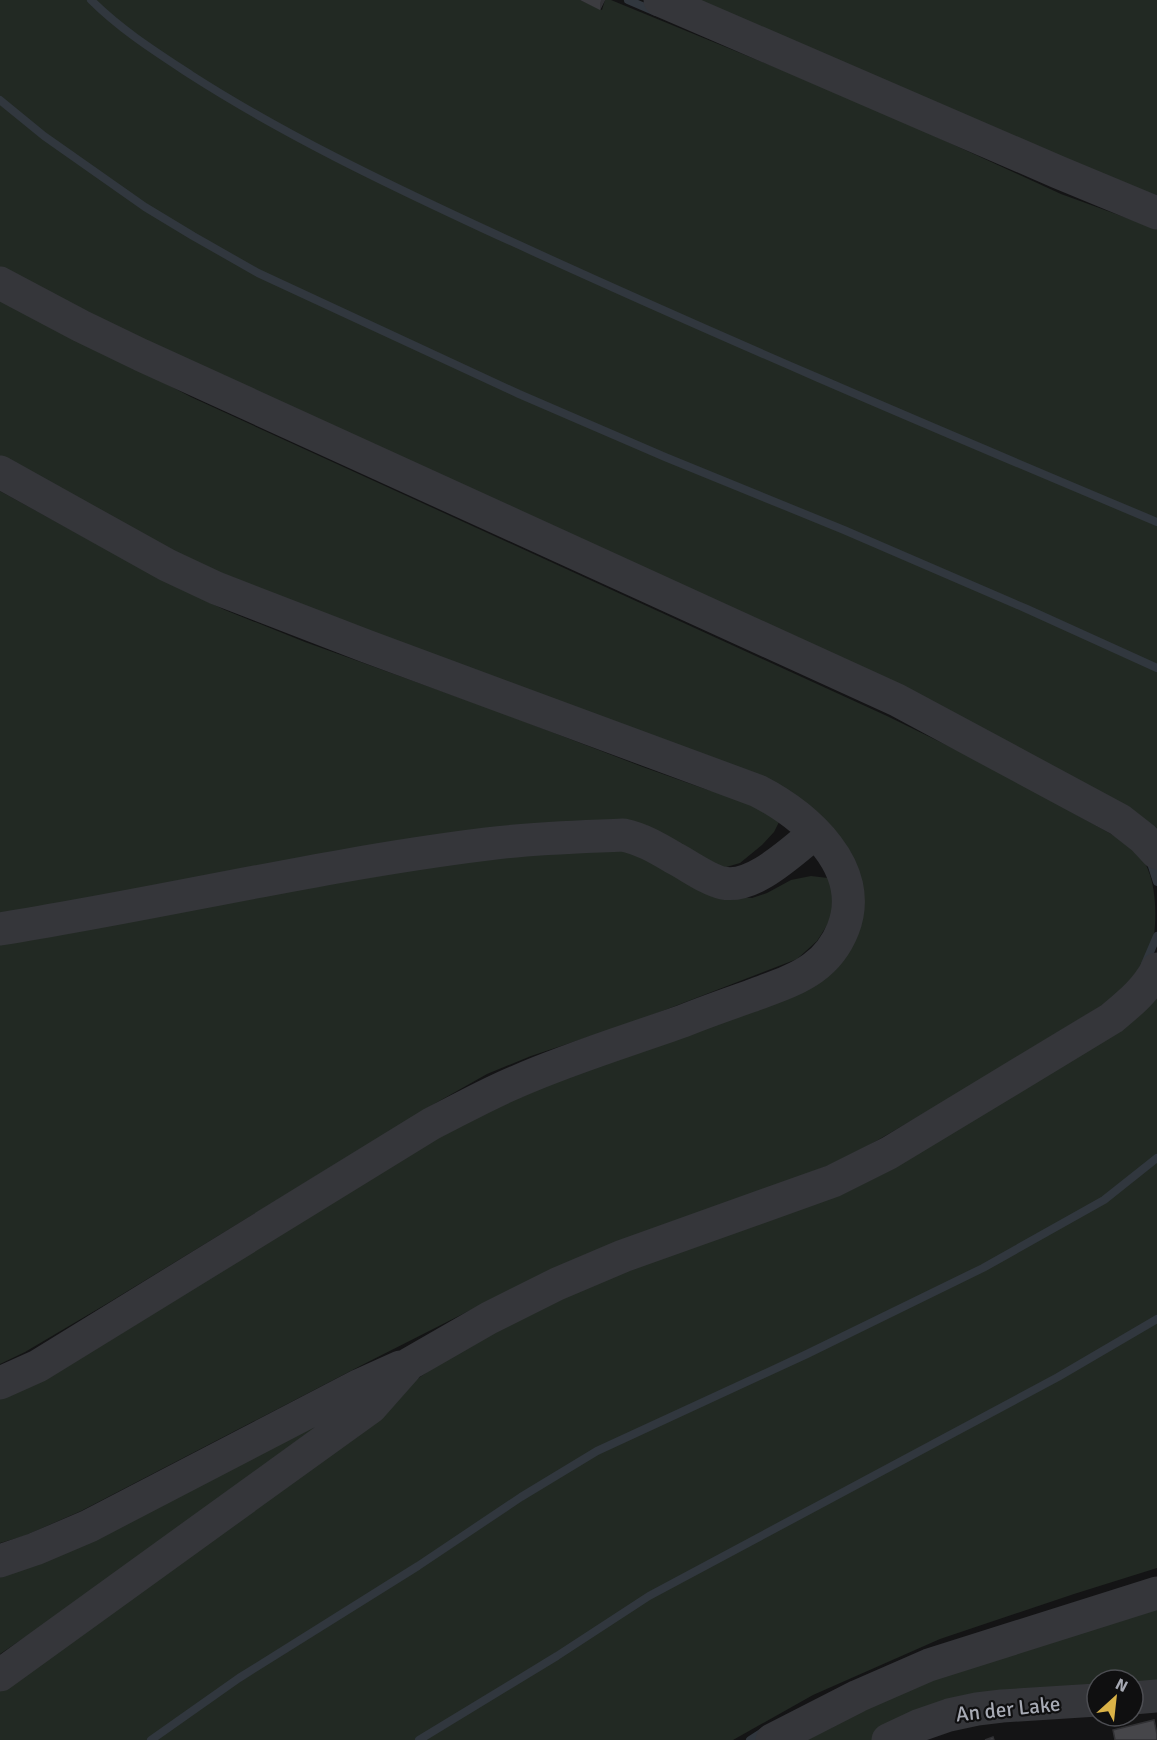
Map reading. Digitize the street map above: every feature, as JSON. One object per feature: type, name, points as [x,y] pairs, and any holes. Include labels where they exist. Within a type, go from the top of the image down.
[{"type":"street","points":[[660,0],[1157,213]]},
{"type":"street","points":[[0,283],[141,356],[897,700],[1120,820],[1143,838],[1157,853]]},
{"type":"street","points":[[0,472],[167,565],[216,588],[758,791],[789,809],[830,849],[842,869],[848,902],[847,919],[840,936],[829,953],[813,968],[767,990],[560,1064],[474,1102],[431,1124],[38,1366],[0,1383]]},
{"type":"street","points":[[0,929],[279,877],[435,851],[535,839],[623,835],[637,838],[724,883],[741,882],[770,868],[815,833]]},
{"type":"street","points":[[0,1561],[35,1550],[89,1526],[360,1385],[409,1364],[489,1318],[557,1284],[623,1256],[833,1181],[889,1153],[1112,1018],[1149,984],[1157,969]]},
{"type":"street","points":[[0,1675],[371,1407],[409,1364]]},
{"type":"street","points":[[772,1740],[858,1696],[929,1665],[1157,1593]]},
{"type":"street","name":"An der Lake","points":[[888,1740],[920,1725],[977,1709],[1085,1701]]},
{"type":"shaded area","points":[[0,0],[580,0],[602,10],[605,0],[611,0],[915,127],[1061,194],[1157,229],[1157,836],[0,273]]},
{"type":"shaded area","points":[[684,0],[1157,0],[1157,201]]},
{"type":"shaded area","points":[[0,296],[191,397],[887,716],[981,762],[1122,840],[1140,855],[1145,863],[1154,894],[1154,936],[1140,966],[1122,993],[845,1159],[528,1281],[81,1511],[24,1536],[0,1543],[0,1392],[438,1132],[839,953],[834,830],[206,571],[0,459]]},
{"type":"shaded area","points":[[0,491],[157,577],[225,610],[305,642],[643,767],[705,789],[751,802],[779,822],[774,832],[762,845],[740,863],[723,868],[632,847],[731,896],[752,898],[791,880],[811,876],[828,878],[839,885],[829,922],[817,941],[797,959],[639,1020],[531,1056],[487,1074],[108,1303],[25,1352],[0,1364]]},
{"type":"shaded area","points":[[1157,989],[1157,1568],[940,1639],[813,1695],[733,1740],[0,1740],[0,1685],[400,1391],[496,1324],[775,1212]]},
{"type":"shaded area","points":[[363,1393],[58,1615],[0,1654],[0,1567]]},
{"type":"shaded area","points":[[1157,1601],[1157,1687],[1145,1688],[1145,1668],[1085,1668],[1085,1693],[874,1740],[793,1740],[901,1686]]},
{"type":"building","points":[[1154,1720],[1157,1740],[1115,1740],[1113,1730],[1145,1728],[1145,1722]]},
{"type":"waterway","points":[[91,0],[152,49],[226,97],[371,175],[482,228],[734,341],[1157,522]]},
{"type":"waterway","points":[[628,0],[656,12]]},
{"type":"waterway","points":[[0,100],[44,136],[145,207],[258,273],[519,394],[844,530],[1157,668]]},
{"type":"waterway","points":[[1150,860],[1157,882]]},
{"type":"waterway","points":[[1145,964],[1157,936]]},
{"type":"waterway","points":[[151,1740],[239,1678],[418,1566],[521,1497],[597,1451],[807,1354],[983,1268],[1104,1200],[1157,1158]]},
{"type":"waterway","points":[[419,1740],[557,1656],[649,1596],[1058,1377],[1157,1319]]},
{"type":"waterway","points":[[750,1740],[764,1731]]}]
